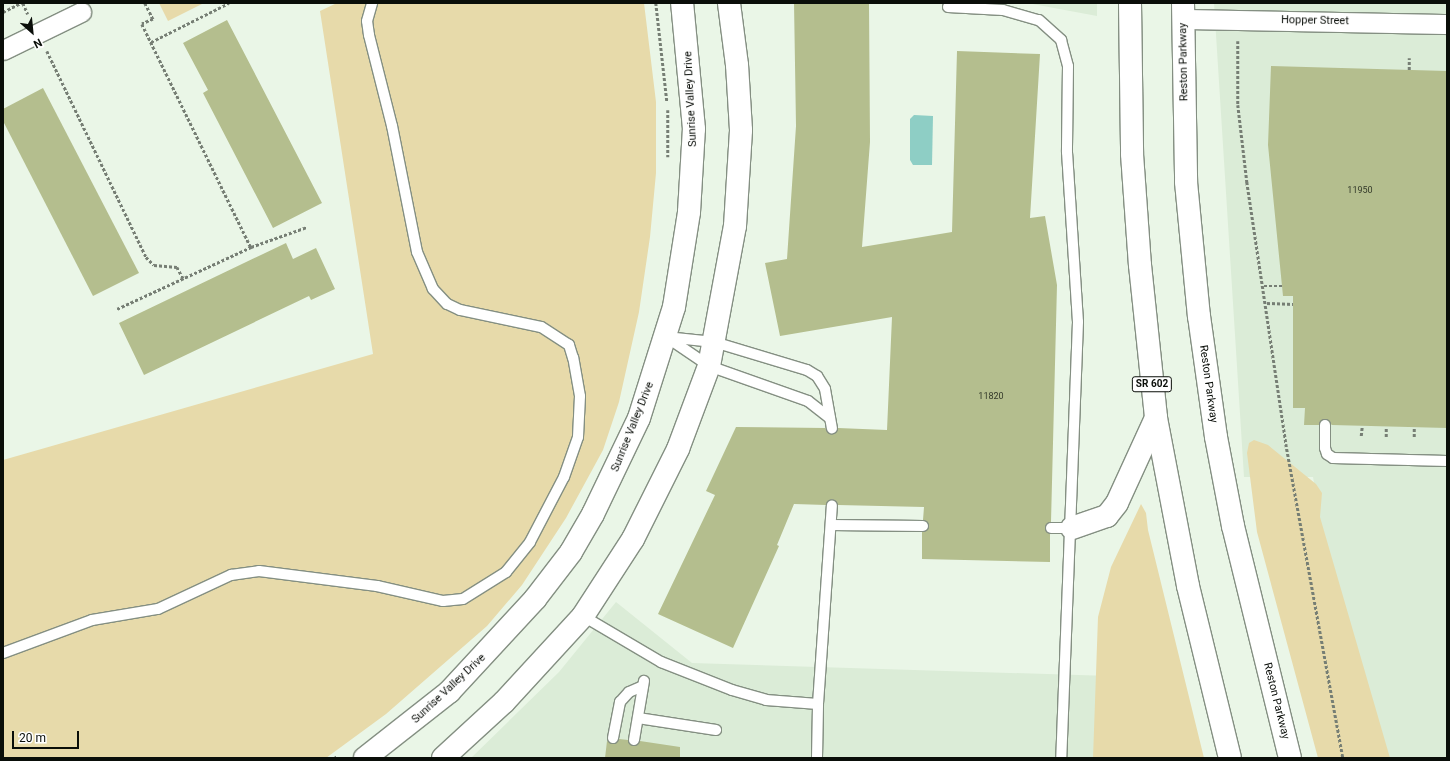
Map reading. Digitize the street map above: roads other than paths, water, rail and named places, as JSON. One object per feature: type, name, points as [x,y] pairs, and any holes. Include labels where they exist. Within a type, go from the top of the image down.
[{"type":"main road","name":"Sunrise Valley Drive","points":[[365,758],[421,716],[458,684],[515,624],[551,580],[604,495],[638,418],[666,337],[684,250],[694,146],[693,94],[682,3]]},
{"type":"main road","points":[[443,758],[504,702],[583,616],[633,539],[660,491],[709,366],[729,267],[739,182],[739,90],[729,3]]},
{"type":"main road","name":"SR 602","points":[[1130,3],[1132,154],[1140,264],[1156,418],[1188,586],[1230,758]]},
{"type":"main road","name":"Reston Parkway","points":[[1183,11],[1186,182],[1199,316],[1216,437],[1233,526],[1290,758]]},
{"type":"main road","points":[[1072,528],[1107,516],[1116,503],[1156,418]]},
{"type":"street","name":"Hopper Street","points":[[1183,11],[1447,24]]},
{"type":"street","points":[[3,50],[81,12]]},
{"type":"lane","points":[[3,653],[92,620],[158,609],[231,575],[252,572],[281,572],[377,586],[443,601],[463,599],[506,572],[530,542],[564,477],[578,437],[580,396],[573,358],[569,345],[547,329],[460,310],[447,304],[432,289],[416,252],[392,126],[369,35],[367,21],[372,3]]},
{"type":"lane","points":[[948,7],[1027,14],[1054,32],[1065,50],[1068,66],[1067,152],[1078,322],[1072,528],[1066,598],[1061,758]]},
{"type":"lane","points":[[666,337],[714,342],[790,363],[817,376],[828,399],[831,423],[808,401],[709,366],[666,337]]},
{"type":"lane","points":[[1325,425],[1325,448],[1327,454],[1333,458],[1447,461]]},
{"type":"lane","points":[[817,758],[818,704],[832,505]]},
{"type":"lane","points":[[831,525],[923,526]]},
{"type":"lane","points":[[1050,528],[1072,528]]},
{"type":"lane","points":[[583,616],[661,662],[732,690],[766,700],[818,704]]},
{"type":"lane","points":[[612,738],[620,702],[628,692],[644,683],[634,740]]},
{"type":"lane","points":[[638,718],[716,730]]},
{"type":"water","points":[[914,115],[933,116],[932,165],[913,165],[910,160],[910,119]]}]
